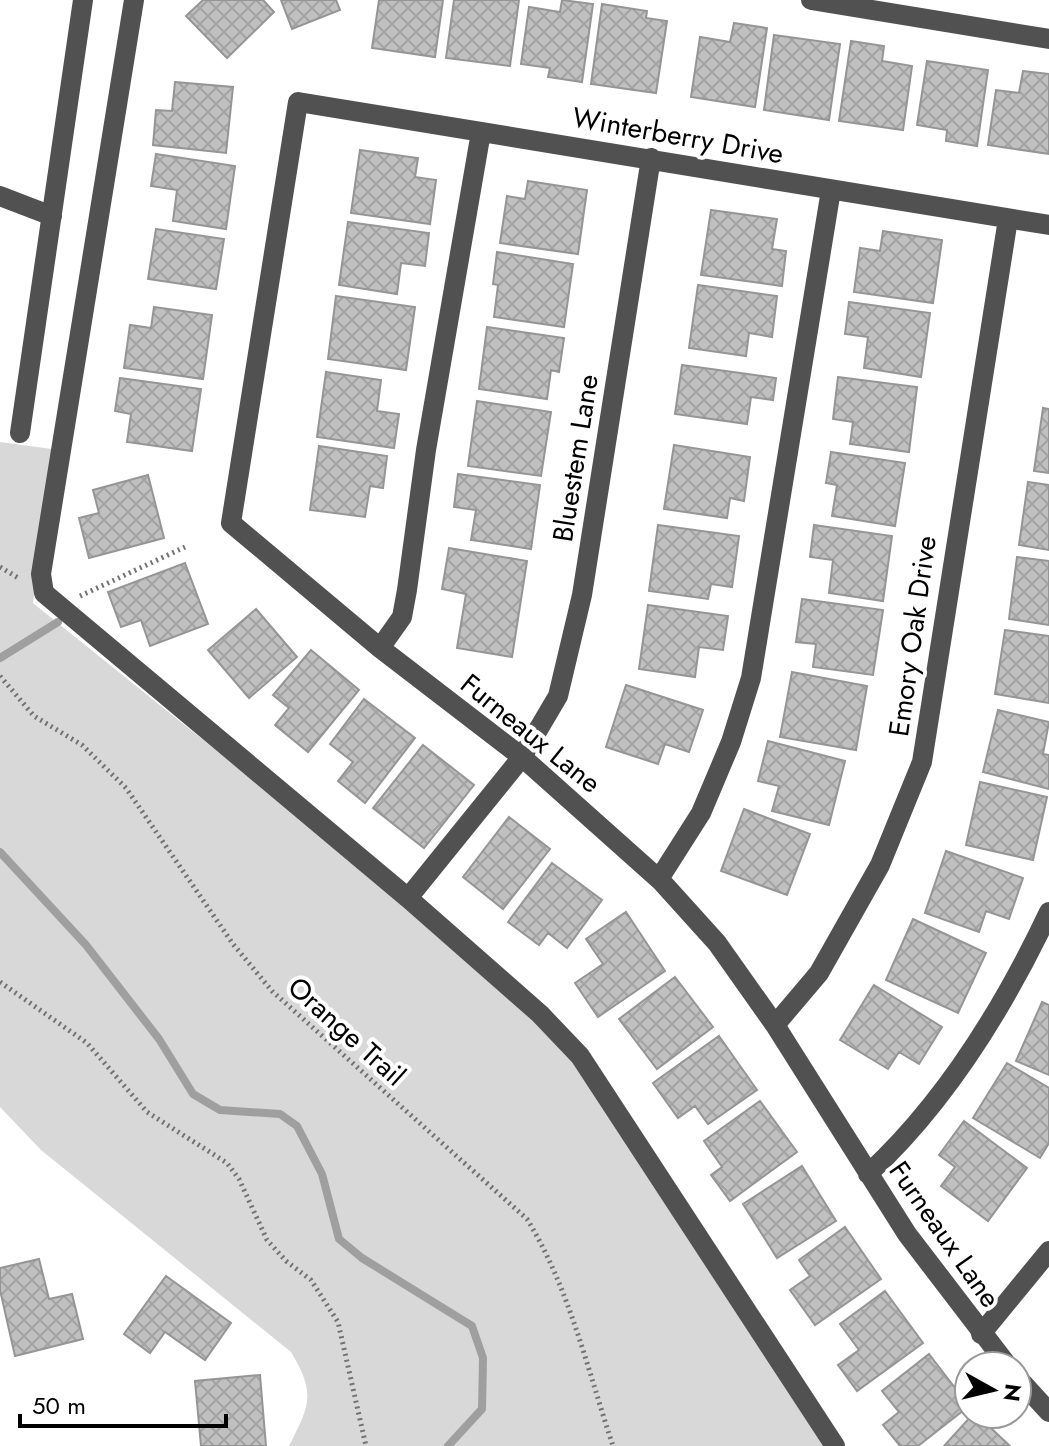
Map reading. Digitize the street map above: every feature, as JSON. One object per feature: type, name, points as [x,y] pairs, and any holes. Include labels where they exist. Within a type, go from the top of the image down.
[{"type":"street","points":[[20,433],[83,0]]},
{"type":"street","points":[[134,0],[41,574],[44,593],[408,898],[540,1014],[580,1056],[835,1446]]},
{"type":"street","points":[[811,0],[1049,39]]},
{"type":"street","name":"Winterberry Drive","points":[[298,102],[1049,225]]},
{"type":"street","name":"Furneaux Lane","points":[[298,102],[231,523],[380,648],[522,757],[659,879],[717,943],[775,1025],[907,1234],[994,1350]]},
{"type":"street","points":[[380,648],[402,617],[431,419],[481,132]]},
{"type":"street","name":"Bluestem Lane","points":[[408,898],[522,757],[558,696],[582,595],[651,158]]},
{"type":"street","points":[[659,879],[701,813],[731,742],[751,678],[831,190]]},
{"type":"street","points":[[0,196],[52,216]]},
{"type":"street","name":"Emory Oak Drive","points":[[775,1025],[819,973],[880,865],[922,762],[1008,219]]},
{"type":"street","points":[[868,1174],[897,1147],[957,1070],[1015,984],[1049,912]]},
{"type":"street","points":[[981,1334],[1049,1251]]},
{"type":"street","points":[[1033,1394],[1049,1412]]},
{"type":"path","points":[[57,607],[185,547]]},
{"type":"path","name":"Orange Trail","points":[[0,676],[34,716],[82,745],[126,788],[233,944],[272,991],[527,1219],[551,1266],[613,1446]]},
{"type":"path","points":[[0,982],[87,1043],[147,1112],[227,1163],[239,1179],[267,1240],[286,1261],[311,1280],[338,1322],[366,1446]]},
{"type":"shaded area","points":[[0,442],[52,449],[33,603],[546,1016],[826,1446],[289,1446],[302,1420],[307,1399],[304,1378],[291,1352],[41,1150],[0,1107]]},
{"type":"building","points":[[203,0],[263,0],[274,12],[227,58],[186,16]]},
{"type":"building","points":[[281,0],[336,0],[340,10],[292,29]]},
{"type":"building","points":[[379,0],[443,0],[435,57],[372,48]]},
{"type":"building","points":[[454,0],[519,0],[510,66],[446,58]]},
{"type":"building","points":[[562,0],[593,4],[582,82],[548,77],[550,68],[521,64],[529,7],[560,12]]},
{"type":"building","points":[[602,4],[647,11],[646,18],[667,21],[656,93],[591,84]]},
{"type":"building","points":[[734,23],[767,28],[755,107],[691,97],[700,37],[730,42]]},
{"type":"building","points":[[774,35],[840,44],[829,120],[764,110]]},
{"type":"building","points":[[851,41],[884,46],[882,61],[912,66],[903,130],[839,121]]},
{"type":"building","points":[[927,61],[988,70],[977,146],[946,141],[947,130],[917,125]]},
{"type":"building","points":[[1023,71],[1049,74],[1049,154],[988,145],[996,90],[1019,93]]},
{"type":"building","points":[[175,82],[233,87],[226,153],[153,145],[156,110],[172,111]]},
{"type":"building","points":[[360,150],[418,158],[415,177],[436,180],[430,224],[351,213]]},
{"type":"building","points":[[156,154],[235,166],[226,229],[173,221],[177,190],[151,186]]},
{"type":"building","points":[[528,181],[587,190],[578,254],[500,243],[507,196],[525,199]]},
{"type":"building","points":[[711,210],[777,219],[772,249],[786,251],[782,286],[701,275]]},
{"type":"building","points":[[348,222],[429,233],[425,266],[401,263],[397,294],[339,285]]},
{"type":"building","points":[[156,229],[224,239],[216,289],[148,279]]},
{"type":"building","points":[[883,231],[942,240],[933,303],[854,292],[860,248],[880,251]]},
{"type":"building","points":[[497,252],[573,264],[564,327],[494,317],[498,285],[493,284]]},
{"type":"building","points":[[698,285],[777,296],[772,337],[749,333],[746,356],[689,348]]},
{"type":"building","points":[[336,296],[415,307],[406,370],[328,359]]},
{"type":"building","points":[[849,302],[930,313],[921,377],[864,368],[868,337],[845,334]]},
{"type":"building","points":[[154,307],[212,315],[203,379],[124,368],[130,325],[151,328]]},
{"type":"building","points":[[487,327],[564,338],[559,372],[551,370],[547,399],[479,389]]},
{"type":"building","points":[[682,365],[776,378],[773,400],[751,397],[747,424],[675,414]]},
{"type":"building","points":[[326,372],[381,380],[377,411],[399,414],[394,448],[317,437]]},
{"type":"building","points":[[838,377],[917,387],[909,452],[850,444],[853,422],[833,419]]},
{"type":"building","points":[[120,378],[201,389],[192,451],[127,442],[131,414],[115,411]]},
{"type":"building","points":[[477,401],[551,412],[541,476],[468,466]]},
{"type":"building","points":[[1043,408],[1049,409],[1049,473],[1034,471]]},
{"type":"building","points":[[674,445],[750,457],[744,501],[730,498],[727,518],[664,509]]},
{"type":"building","points":[[319,446],[387,456],[383,488],[370,486],[365,517],[310,510]]},
{"type":"building","points":[[831,452],[905,463],[895,526],[832,516],[837,485],[826,483]]},
{"type":"building","points":[[458,474],[540,485],[531,549],[471,540],[476,510],[454,507]]},
{"type":"building","points":[[148,475],[164,538],[89,558],[79,518],[99,513],[93,490]]},
{"type":"building","points":[[1028,482],[1049,485],[1049,550],[1019,545]]},
{"type":"building","points":[[658,525],[739,536],[732,587],[711,584],[708,599],[649,591]]},
{"type":"building","points":[[814,525],[892,536],[883,601],[829,593],[833,560],[810,557]]},
{"type":"building","points":[[449,548],[527,561],[512,657],[457,648],[466,594],[442,589]]},
{"type":"building","points":[[1017,557],[1049,561],[1049,625],[1009,619]]},
{"type":"building","points":[[185,563],[208,624],[150,646],[141,620],[121,627],[108,592]]},
{"type":"building","points":[[802,599],[883,610],[873,675],[813,667],[816,644],[796,642]]},
{"type":"building","points":[[648,605],[728,616],[723,650],[699,647],[695,677],[639,669]]},
{"type":"building","points":[[256,609],[297,657],[249,698],[208,650]]},
{"type":"building","points":[[1005,630],[1049,636],[1049,703],[995,694]]},
{"type":"building","points":[[311,650],[359,690],[308,752],[275,725],[289,708],[273,695]]},
{"type":"building","points":[[792,672],[867,686],[856,750],[780,737]]},
{"type":"building","points":[[626,685],[703,710],[689,752],[665,744],[658,764],[606,747]]},
{"type":"building","points":[[364,699],[415,738],[365,803],[338,781],[353,762],[330,744]]},
{"type":"building","points":[[998,710],[1049,722],[1043,754],[1049,755],[1049,789],[983,772]]},
{"type":"building","points":[[768,741],[845,761],[829,825],[772,811],[779,786],[758,781]]},
{"type":"building","points":[[423,745],[474,785],[424,848],[373,808]]},
{"type":"building","points":[[980,782],[1047,797],[1033,860],[966,845]]},
{"type":"building","points":[[744,809],[810,834],[787,895],[721,871]]},
{"type":"building","points":[[509,817],[550,849],[503,909],[463,877]]},
{"type":"building","points":[[946,851],[1023,878],[1009,919],[986,911],[979,932],[925,913]]},
{"type":"building","points":[[552,863],[602,900],[567,948],[548,933],[539,945],[508,922]]},
{"type":"building","points":[[626,912],[665,971],[598,1017],[575,983],[603,964],[586,939]]},
{"type":"building","points":[[913,919],[986,953],[958,1013],[886,980]]},
{"type":"building","points":[[675,977],[713,1027],[657,1069],[619,1019]]},
{"type":"building","points":[[874,985],[942,1027],[919,1064],[899,1052],[888,1069],[840,1040]]},
{"type":"building","points":[[1042,1002],[1049,1005],[1049,1075],[1016,1061]]},
{"type":"building","points":[[719,1036],[757,1090],[708,1124],[695,1106],[678,1118],[653,1083]]},
{"type":"building","points":[[1007,1063],[1049,1088],[1049,1143],[1040,1158],[973,1118]]},
{"type":"building","points":[[760,1101],[797,1152],[730,1201],[711,1175],[722,1167],[704,1141]]},
{"type":"building","points":[[964,1121],[1027,1168],[988,1221],[941,1186],[955,1167],[939,1155]]},
{"type":"building","points":[[802,1166],[836,1221],[777,1258],[743,1204]]},
{"type":"building","points":[[845,1227],[881,1279],[815,1325],[790,1290],[810,1276],[799,1260]]},
{"type":"building","points":[[39,1259],[49,1299],[72,1294],[83,1339],[15,1356],[0,1290],[0,1268]]},
{"type":"building","points":[[166,1276],[231,1323],[205,1360],[165,1332],[150,1353],[124,1334]]},
{"type":"building","points":[[885,1291],[923,1343],[857,1391],[838,1365],[859,1350],[840,1324]]},
{"type":"building","points":[[929,1354],[953,1385],[953,1419],[918,1446],[900,1446],[883,1425],[899,1412],[882,1391]]},
{"type":"building","points":[[260,1375],[266,1446],[201,1446],[195,1381]]},
{"type":"building","points":[[958,1430],[993,1430],[1010,1446],[944,1446]]},
{"type":"waterway","points":[[0,658],[58,622]]},
{"type":"waterway","points":[[0,852],[86,945],[159,1039],[193,1094],[220,1110],[280,1114],[297,1126],[322,1174],[339,1239],[362,1258],[472,1326],[483,1358],[482,1409],[448,1446]]}]
